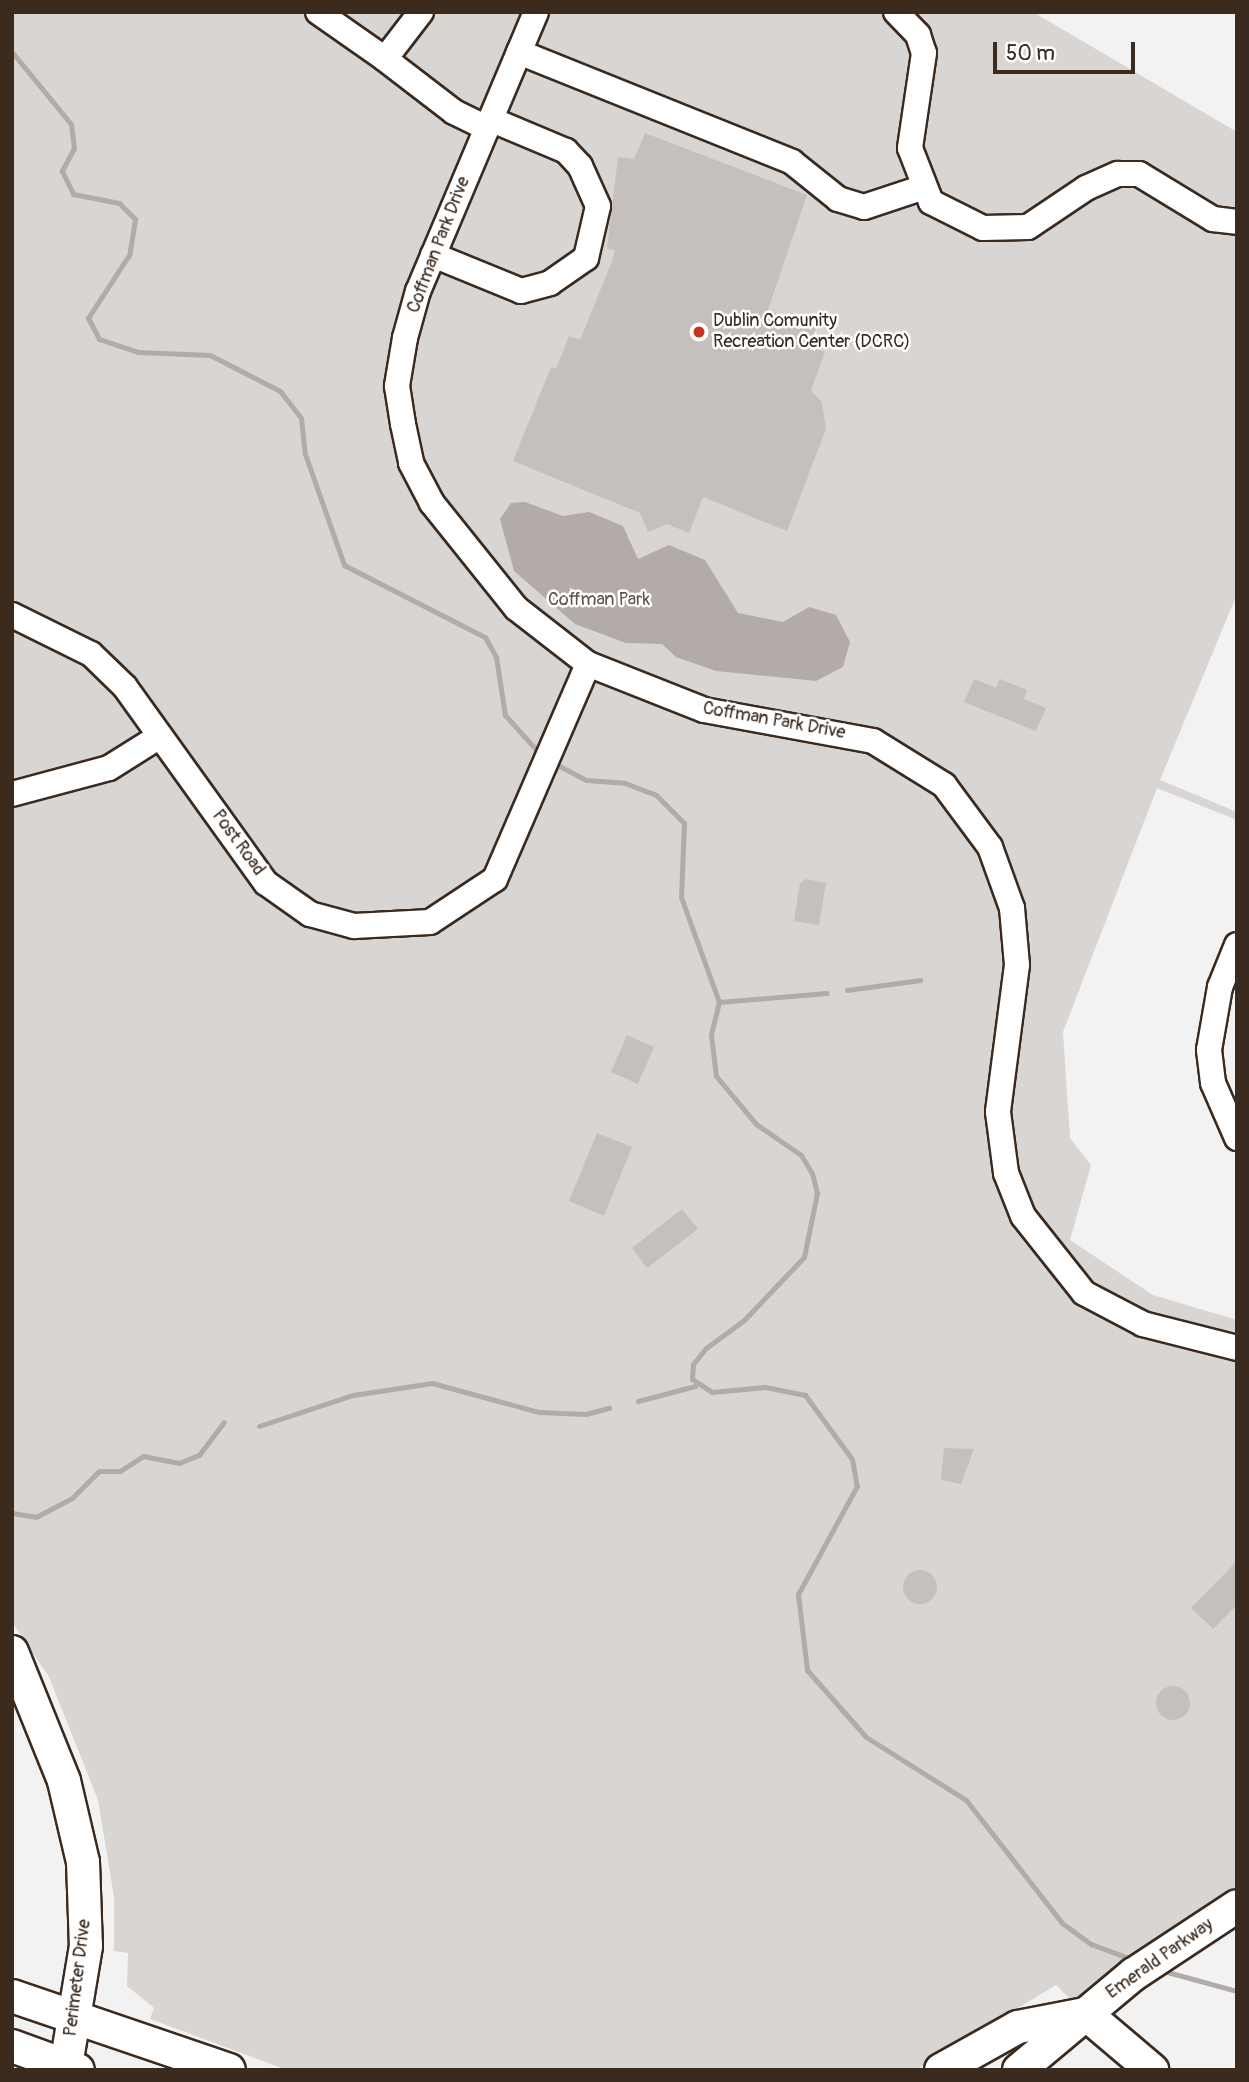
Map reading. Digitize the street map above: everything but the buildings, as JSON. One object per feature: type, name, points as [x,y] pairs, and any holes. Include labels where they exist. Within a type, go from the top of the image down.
[{"type":"main road","name":"Perimeter Drive","points":[[12,1652],[44,1726],[83,1862],[86,1946],[72,2068]]},
{"type":"main road","name":"Perimeter Drive","points":[[12,1686],[44,1726]]},
{"type":"main road","name":"Emerald Parkway","points":[[1019,2070],[1134,1974],[1237,1906]]},
{"type":"main road","points":[[12,1996],[229,2070]]},
{"type":"main road","points":[[1086,2014],[1152,2070]]},
{"type":"main road","name":"Emerald Parkway","points":[[941,2070],[1018,2027],[1086,2014]]},
{"type":"main road","points":[[12,2046],[72,2068]]},
{"type":"street","points":[[318,12],[454,112],[566,151],[580,166],[598,206],[586,258],[550,283],[521,291],[433,255]]},
{"type":"street","points":[[385,59],[421,12]]},
{"type":"street","name":"Coffman Park Drive","points":[[536,12],[433,255],[405,338],[397,386],[411,463],[458,541],[516,608],[588,664],[704,710],[873,741],[944,785],[990,847],[1013,908],[1017,965],[998,1112],[1006,1173],[1023,1216],[1084,1293],[1143,1324],[1237,1348]]},
{"type":"street","points":[[896,12],[918,36],[924,53],[910,148],[921,188],[956,217],[1006,230],[1048,218],[1107,179],[1139,174],[1213,219],[1237,222]]},
{"type":"street","points":[[519,52],[792,163],[838,199],[864,207],[921,188]]},
{"type":"street","name":"Post Road","points":[[12,615],[91,654],[160,736],[266,883],[310,914],[354,926],[411,927],[473,898],[511,854],[541,786],[588,664]]},
{"type":"street","points":[[12,794],[109,768],[160,736]]},
{"type":"street","points":[[1237,945],[1220,987],[1209,1050],[1213,1083],[1237,1138]]},
{"type":"green space","name":"Coffman Park","points":[[12,12],[1033,12],[1237,132],[1237,594],[1160,780],[1237,812],[1237,820],[1157,788],[1063,1032],[1070,1138],[1091,1165],[1070,1240],[1153,1295],[1237,1320],[1237,1906],[1086,2014],[1056,1985],[916,2070],[287,2070],[150,2019],[154,2008],[127,1986],[128,1953],[114,1951],[114,1897],[98,1800],[49,1677],[12,1622]]},
{"type":"shaded area","points":[[525,502],[563,516],[589,512],[623,526],[638,559],[669,545],[705,560],[738,613],[783,622],[809,607],[836,615],[850,642],[843,667],[816,681],[716,671],[676,657],[662,644],[626,643],[575,624],[514,571],[500,519],[511,503]]},
{"type":"waterway","points":[[12,52],[71,124],[74,148],[62,171],[73,194],[119,203],[135,219],[129,255],[88,318],[99,339],[138,352],[210,355],[280,391],[301,418],[305,454],[344,565],[485,637],[496,657],[505,715],[540,754]]},
{"type":"waterway","points":[[554,763],[586,780],[625,783],[656,795],[684,823],[681,897],[719,1002],[711,1035],[716,1076],[756,1124],[801,1155],[812,1173],[817,1193],[804,1257],[744,1320],[706,1348],[693,1364],[692,1379],[712,1392],[765,1387],[805,1395],[852,1459],[857,1486],[798,1594],[807,1670],[866,1737],[966,1800],[1062,1923],[1091,1944],[1134,1960]]},
{"type":"waterway","points":[[847,990],[920,980]]},
{"type":"waterway","points":[[719,1002],[827,993]]},
{"type":"waterway","points":[[259,1426],[353,1395],[432,1383],[539,1412],[586,1414],[609,1408]]},
{"type":"waterway","points":[[638,1401],[695,1386]]},
{"type":"waterway","points":[[12,1513],[36,1517],[72,1498],[99,1471],[120,1471],[143,1456],[179,1463],[199,1455],[224,1422]]},
{"type":"waterway","points":[[1160,1970],[1237,1991]]},
{"type":"place","name":"Dublin Comunity Recreation Center (DCRC)","points":[[699,332]]}]
